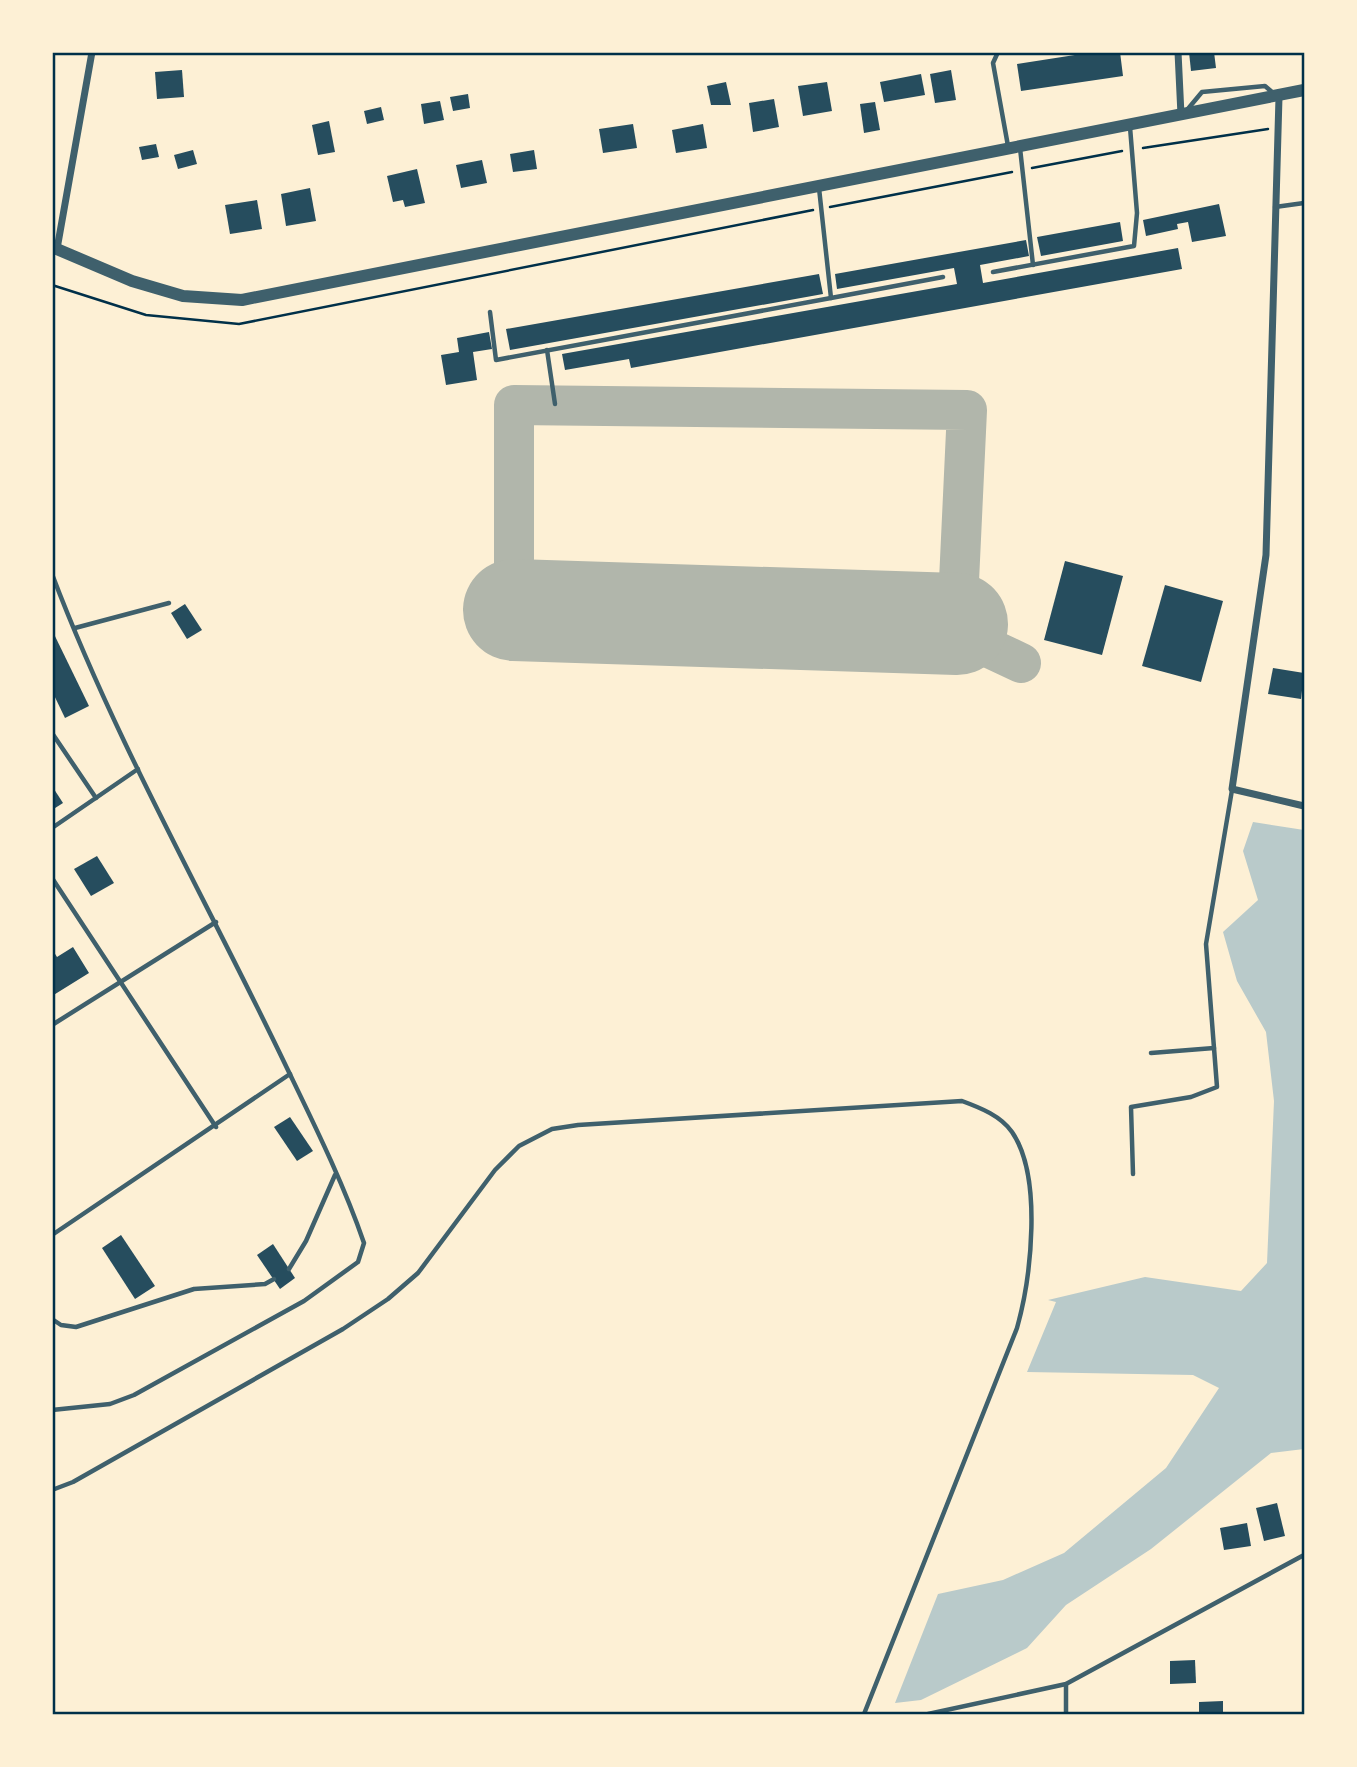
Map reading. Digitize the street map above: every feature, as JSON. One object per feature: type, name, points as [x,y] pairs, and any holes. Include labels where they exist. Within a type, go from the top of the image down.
[{"type":"street","points":[[92,52],[54,251],[132,281],[183,296],[242,300],[1182,117],[1304,90]]},
{"type":"street","points":[[1178,52],[1182,117]]},
{"type":"street","points":[[1279,97],[1266,555],[1232,789],[1304,806]]},
{"type":"lane","points":[[998,52],[993,63],[1014,149],[1022,170],[1033,265]]},
{"type":"lane","points":[[1182,117],[1202,92],[1265,86],[1279,97]]},
{"type":"lane","points":[[993,272],[1134,246],[1137,213],[1130,127]]},
{"type":"lane","points":[[819,187],[831,298]]},
{"type":"lane","points":[[1274,207],[1304,203]]},
{"type":"lane","points":[[490,312],[496,360],[943,277]]},
{"type":"lane","points":[[547,350],[555,404]]},
{"type":"lane","points":[[52,574],[138,769],[290,1074],[364,1243],[358,1262],[304,1301],[134,1395],[110,1404],[52,1410]]},
{"type":"lane","points":[[75,628],[169,603]]},
{"type":"lane","points":[[52,733],[96,798]]},
{"type":"lane","points":[[52,828],[138,769]]},
{"type":"lane","points":[[1133,1174],[1131,1107],[1191,1097],[1217,1087],[1206,944],[1232,789]]},
{"type":"lane","points":[[52,878],[216,1126]]},
{"type":"lane","points":[[52,1025],[118,981],[216,922]]},
{"type":"lane","points":[[1151,1053],[1214,1048]]},
{"type":"lane","points":[[52,1235],[290,1074]]},
{"type":"lane","points":[[52,1490],[72,1482],[343,1329],[388,1299],[437,1250],[495,1170],[532,1137],[578,1125],[962,1101],[994,1115],[1012,1131],[1022,1151],[1027,1167],[1030,1217],[1027,1283],[1017,1328],[864,1714]]},
{"type":"lane","points":[[289,1269],[306,1241],[335,1174]]},
{"type":"lane","points":[[52,1319],[61,1325],[76,1327],[194,1289],[265,1284],[274,1279]]},
{"type":"lane","points":[[928,1714],[1066,1684],[1304,1555]]},
{"type":"lane","points":[[1066,1684],[1066,1714]]},
{"type":"path","points":[[52,285],[146,315],[239,324],[1132,149],[1278,128]]},
{"type":"shaded area","points":[[1253,822],[1304,830],[1304,1449],[1271,1453],[1151,1549],[1066,1605],[1027,1648],[921,1700],[895,1703],[938,1594],[1003,1580],[1064,1553],[1166,1468],[1219,1388],[1193,1375],[1027,1372],[1056,1302],[1048,1300],[1145,1277],[1241,1291],[1267,1263],[1274,1101],[1266,1032],[1237,981],[1223,932],[1258,900],[1243,851]]},
{"type":"building","points":[[1094,52],[1120,52],[1123,76],[1021,91],[1017,64]]},
{"type":"building","points":[[1189,52],[1214,52],[1216,68],[1191,71]]},
{"type":"building","points":[[182,70],[184,97],[157,99],[155,72]]},
{"type":"building","points":[[951,70],[956,100],[935,103],[930,74]]},
{"type":"building","points":[[921,74],[925,95],[884,102],[880,82]]},
{"type":"building","points":[[726,82],[731,105],[711,105],[707,86]]},
{"type":"building","points":[[827,82],[832,111],[803,116],[798,86]]},
{"type":"building","points":[[468,94],[470,108],[453,111],[450,97]]},
{"type":"building","points":[[774,99],[779,127],[753,132],[749,103]]},
{"type":"building","points":[[440,101],[444,120],[424,124],[421,104]]},
{"type":"building","points":[[875,102],[880,130],[864,133],[860,104]]},
{"type":"building","points":[[381,107],[384,120],[367,124],[364,111]]},
{"type":"building","points":[[329,121],[335,152],[318,155],[312,125]]},
{"type":"building","points":[[633,124],[637,148],[603,153],[599,129]]},
{"type":"building","points":[[703,124],[707,148],[676,153],[672,130]]},
{"type":"building","points":[[156,144],[159,157],[142,160],[139,147]]},
{"type":"building","points":[[193,150],[197,164],[178,169],[174,155]]},
{"type":"building","points":[[534,150],[537,169],[513,172],[510,154]]},
{"type":"building","points":[[482,160],[487,183],[461,188],[456,165]]},
{"type":"building","points":[[417,169],[425,203],[405,207],[403,200],[393,202],[387,176]]},
{"type":"building","points":[[310,188],[316,221],[286,226],[281,194]]},
{"type":"building","points":[[257,200],[262,229],[230,234],[225,205]]},
{"type":"building","points":[[1219,204],[1226,236],[1192,242],[1188,222],[1177,224],[1178,229],[1146,236],[1143,220]]},
{"type":"building","points":[[1120,222],[1123,241],[1041,256],[1037,237]]},
{"type":"building","points":[[1026,240],[1029,256],[980,265],[983,283],[1178,248],[1182,269],[631,368],[629,359],[565,370],[562,354],[957,284],[954,268],[837,289],[835,274]]},
{"type":"building","points":[[819,274],[823,294],[510,350],[506,329]]},
{"type":"building","points":[[489,332],[492,349],[473,352],[477,380],[446,385],[441,355],[459,352],[457,338]]},
{"type":"building","points":[[1065,561],[1123,576],[1102,655],[1044,640]]},
{"type":"building","points":[[1165,585],[1223,601],[1201,682],[1142,666]]},
{"type":"building","points":[[185,604],[202,630],[187,639],[171,613]]},
{"type":"building","points":[[52,630],[89,706],[65,718],[52,691]]},
{"type":"building","points":[[1273,668],[1304,673],[1301,699],[1268,694]]},
{"type":"building","points":[[52,786],[63,803],[52,810]]},
{"type":"building","points":[[97,856],[114,883],[91,896],[74,869]]},
{"type":"building","points":[[73,947],[89,973],[52,996],[52,949],[57,957]]},
{"type":"building","points":[[290,1117],[313,1151],[297,1161],[274,1127]]},
{"type":"building","points":[[121,1235],[155,1286],[135,1299],[102,1248]]},
{"type":"building","points":[[273,1244],[295,1278],[280,1289],[257,1255]]},
{"type":"building","points":[[1277,1503],[1285,1536],[1264,1541],[1256,1508]]},
{"type":"building","points":[[1247,1523],[1251,1546],[1224,1550],[1220,1528]]},
{"type":"building","points":[[1195,1660],[1196,1683],[1170,1684],[1170,1661]]},
{"type":"building","points":[[1223,1701],[1223,1714],[1199,1714],[1199,1702]]},
{"type":"taxiway","points":[[514,610],[514,405],[967,410],[957,624],[972,640],[1021,663]]},
{"type":"runway","points":[[514,610],[957,624]]}]
